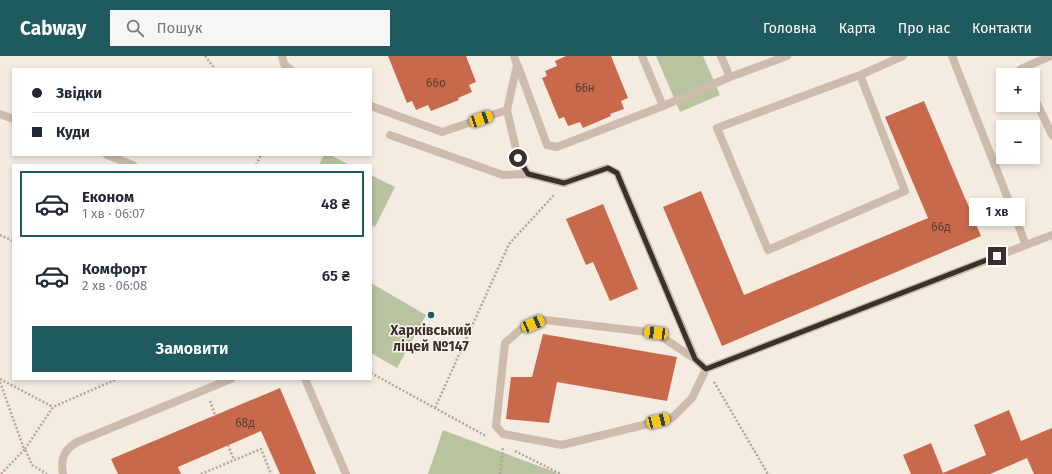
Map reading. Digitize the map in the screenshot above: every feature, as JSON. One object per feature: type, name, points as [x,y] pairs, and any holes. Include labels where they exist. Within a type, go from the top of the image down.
[{"type":"lane","points":[[282,56],[284,64],[289,68]]},
{"type":"lane","points":[[514,56],[547,145],[557,147],[663,106],[730,77],[787,56]]},
{"type":"lane","points":[[642,56],[663,106]]},
{"type":"lane","points":[[721,56],[730,77]]},
{"type":"lane","points":[[860,75],[905,191],[768,250],[717,128],[860,75],[903,56]]},
{"type":"lane","points":[[952,56],[1026,245]]},
{"type":"lane","points":[[1022,68],[1050,56]]},
{"type":"lane","points":[[517,65],[507,110],[518,158],[528,174]]},
{"type":"lane","points":[[372,106],[442,132],[507,110]]},
{"type":"lane","points":[[1040,110],[1052,135]]},
{"type":"lane","points":[[0,114],[12,119]]},
{"type":"lane","points":[[390,135],[503,175],[528,174],[564,183],[608,168],[617,173],[695,359]]},
{"type":"lane","points":[[110,156],[130,164]]},
{"type":"lane","points":[[706,369],[695,359],[656,333],[545,320],[521,329],[505,343],[496,426],[503,434],[562,445],[672,418],[692,398],[706,369],[1052,235]]},
{"type":"lane","points":[[63,474],[62,458],[65,451],[77,442],[229,380]]},
{"type":"lane","points":[[305,380],[346,474]]},
{"type":"path","points":[[205,56],[214,68]]},
{"type":"path","points":[[435,408],[509,244],[564,183]]},
{"type":"path","points":[[0,235],[12,241]]},
{"type":"path","points":[[706,369],[768,474]]},
{"type":"path","points":[[372,374],[489,437]]},
{"type":"path","points":[[0,379],[53,407]]},
{"type":"path","points":[[1,474],[25,449],[53,407],[115,380]]},
{"type":"path","points":[[0,382],[32,465],[48,474]]},
{"type":"path","points":[[500,474],[503,444],[561,474]]},
{"type":"path","points":[[228,445],[234,460]]},
{"type":"path","points":[[201,474],[260,448],[271,474]]},
{"type":"green space","points":[[656,56],[703,56],[720,95],[680,112]]},
{"type":"green space","points":[[324,156],[332,156],[348,164],[320,164]]},
{"type":"green space","points":[[372,176],[395,187],[375,227],[372,226]]},
{"type":"green space","points":[[372,284],[426,315],[397,368],[372,354]]},
{"type":"green space","points":[[443,430],[555,472],[558,474],[428,474]]},
{"type":"building","points":[[388,56],[466,56],[476,82],[469,85],[472,92],[458,98],[459,100],[431,111],[428,105],[416,110],[412,101],[407,103]]},
{"type":"building","points":[[566,56],[611,56],[628,98],[621,101],[624,109],[610,114],[611,116],[583,128],[580,122],[568,126],[564,117],[559,119],[542,78],[547,76],[545,71],[557,66],[555,61]]},
{"type":"building","points":[[924,101],[981,236],[722,346],[663,207],[701,191],[744,295],[928,218],[885,117]]},
{"type":"building","points":[[603,204],[638,289],[610,301],[593,262],[586,265],[566,219]]},
{"type":"building","points":[[543,334],[677,357],[667,401],[557,382],[549,423],[506,419],[511,377],[532,377]]},
{"type":"building","points":[[280,388],[316,474],[280,474],[261,431],[178,467],[181,474],[118,474],[111,459]]},
{"type":"building","points":[[1009,410],[1021,441],[1052,428],[1052,474],[1034,474],[1027,458],[990,474],[911,474],[903,455],[931,443],[943,473],[986,455],[974,425]]},
{"type":"place","name":"Харківський ліцей №147","points":[[431,315]]},
{"type":"route","points":[[518,158],[528,174],[564,183],[608,168],[617,173],[695,359],[706,369],[997,256]]}]
